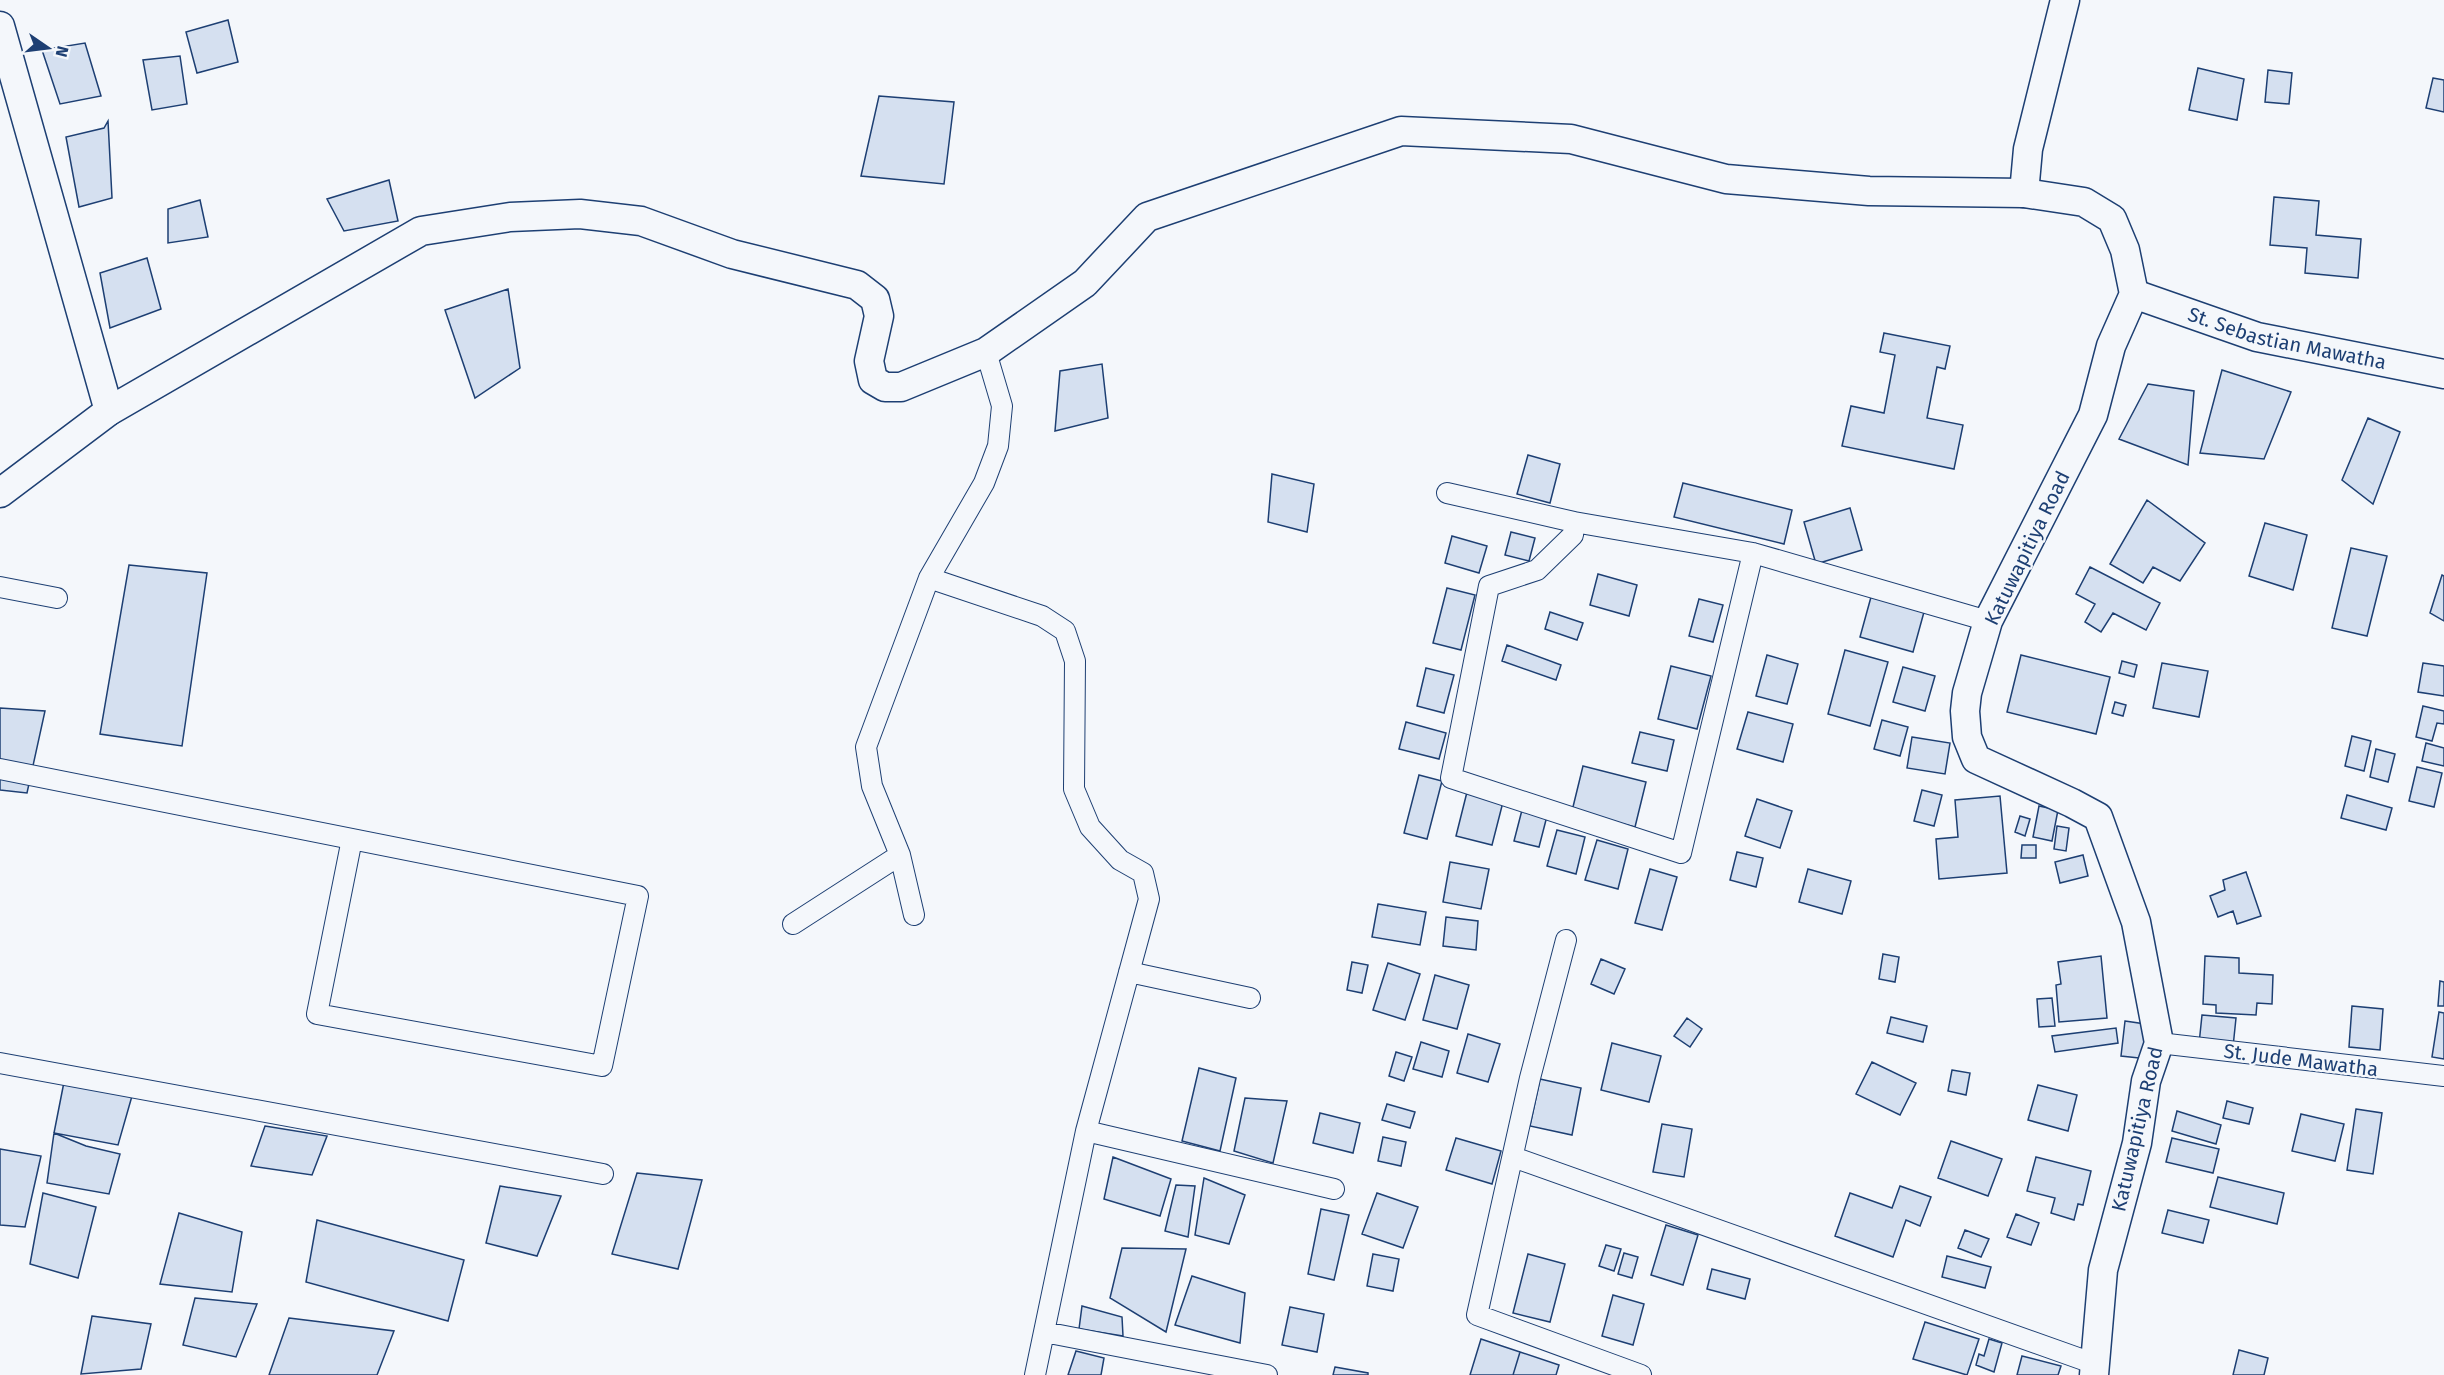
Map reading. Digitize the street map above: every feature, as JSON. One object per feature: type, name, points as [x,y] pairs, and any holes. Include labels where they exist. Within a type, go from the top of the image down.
[{"type":"street","points":[[2024,193],[2028,149],[2066,0]]},
{"type":"street","points":[[0,26],[109,411]]},
{"type":"street","points":[[0,493],[109,411],[421,231],[510,217],[580,214],[641,221],[732,254],[857,285],[875,299],[879,316],[870,360],[873,380],[885,387],[901,387],[986,352],[1084,283],[1147,217],[1401,131],[1571,139],[1726,179],[1869,191],[2024,193],[2084,202],[2112,219],[2125,250],[2134,294]]},
{"type":"street","name":"St. Sebastian Mawatha","points":[[2134,294],[2257,337],[2444,374]]},
{"type":"street","name":"Katuwapitiya Road","points":[[2094,1369],[2103,1270],[2137,1143],[2146,1081],[2159,1043],[2136,922],[2098,817],[2072,802],[1976,759],[1967,737],[1965,711],[1967,693],[1988,621],[2092,415],[2111,346],[2134,294]]},
{"type":"street","points":[[914,915],[900,855],[872,786],[866,747],[929,578],[984,483],[998,446],[1002,406],[986,352]]},
{"type":"street","points":[[1448,493],[1574,522],[1753,553],[1988,621]]},
{"type":"street","points":[[1574,522],[1573,535],[1537,570],[1489,586],[1451,778],[1681,853],[1753,553]]},
{"type":"street","points":[[929,578],[1042,616],[1065,631],[1075,661],[1074,789],[1090,827],[1120,860],[1143,873],[1149,899],[1086,1131],[1035,1375]]},
{"type":"street","points":[[0,587],[57,598]]},
{"type":"street","points":[[0,769],[352,839],[638,896],[602,1066],[316,1014],[352,839]]},
{"type":"street","points":[[794,924],[900,855]]},
{"type":"street","points":[[1566,940],[1530,1078],[1477,1316],[1641,1375]]},
{"type":"street","points":[[1129,972],[1250,998]]},
{"type":"street","name":"St. Jude Mawatha","points":[[2159,1043],[2444,1076]]},
{"type":"street","points":[[0,1062],[603,1174]]},
{"type":"street","points":[[1086,1131],[1334,1189]]},
{"type":"street","points":[[1514,1157],[2094,1369]]},
{"type":"street","points":[[1044,1332],[1267,1375]]},
{"type":"building","points":[[228,20],[238,62],[197,73],[186,32]]},
{"type":"building","points":[[85,43],[101,96],[60,104],[42,50]]},
{"type":"building","points":[[180,56],[187,104],[152,110],[143,60]]},
{"type":"building","points":[[2198,68],[2244,79],[2237,120],[2189,110]]},
{"type":"building","points":[[2268,70],[2292,73],[2289,104],[2265,102]]},
{"type":"building","points":[[2433,78],[2444,80],[2444,112],[2426,108]]},
{"type":"building","points":[[879,96],[954,102],[944,184],[861,176]]},
{"type":"building","points":[[108,121],[112,198],[79,207],[66,137],[104,128]]},
{"type":"building","points":[[389,180],[398,221],[344,231],[327,199]]},
{"type":"building","points":[[2274,197],[2319,201],[2316,235],[2361,239],[2358,278],[2305,273],[2307,248],[2270,245]]},
{"type":"building","points":[[200,200],[208,237],[168,243],[168,209]]},
{"type":"building","points":[[147,258],[161,309],[110,328],[100,273]]},
{"type":"building","points":[[508,289],[520,368],[475,398],[445,310]]},
{"type":"building","points":[[1884,333],[1950,346],[1945,369],[1937,367],[1927,418],[1963,425],[1954,469],[1842,446],[1851,406],[1884,413],[1895,355],[1880,352]]},
{"type":"building","points":[[1102,364],[1108,418],[1055,431],[1060,371]]},
{"type":"building","points":[[2222,370],[2291,392],[2264,459],[2200,453]]},
{"type":"building","points":[[2148,384],[2194,391],[2188,465],[2119,439]]},
{"type":"building","points":[[2368,418],[2400,432],[2373,504],[2342,480]]},
{"type":"building","points":[[1528,455],[1560,464],[1550,503],[1517,494]]},
{"type":"building","points":[[1272,474],[1314,484],[1307,532],[1268,522]]},
{"type":"building","points":[[1683,483],[1792,510],[1784,544],[1674,517]]},
{"type":"building","points":[[2147,500],[2205,543],[2180,581],[2153,567],[2143,583],[2110,564]]},
{"type":"building","points":[[1850,508],[1862,550],[1816,564],[1804,522]]},
{"type":"building","points":[[2265,523],[2307,535],[2293,590],[2249,576]]},
{"type":"building","points":[[1511,532],[1535,538],[1529,561],[1505,555]]},
{"type":"building","points":[[1452,536],[1487,546],[1479,573],[1445,563]]},
{"type":"building","points":[[2351,548],[2387,556],[2367,636],[2332,628]]},
{"type":"building","points":[[129,565],[207,573],[182,746],[100,734]]},
{"type":"building","points":[[2090,567],[2160,603],[2146,630],[2113,613],[2101,632],[2085,622],[2095,604],[2076,594]]},
{"type":"building","points":[[1598,574],[1637,585],[1629,616],[1590,605]]},
{"type":"building","points":[[2442,575],[2444,576],[2444,621],[2430,613]]},
{"type":"building","points":[[1447,588],[1475,595],[1461,650],[1433,643]]},
{"type":"building","points":[[1871,597],[1924,612],[1913,652],[1860,637]]},
{"type":"building","points":[[1699,599],[1723,605],[1713,642],[1689,636]]},
{"type":"building","points":[[1550,612],[1583,623],[1577,640],[1545,629]]},
{"type":"building","points":[[1507,645],[1561,665],[1556,680],[1502,661]]},
{"type":"building","points":[[1845,650],[1888,662],[1870,726],[1828,714]]},
{"type":"building","points":[[1767,655],[1798,664],[1787,704],[1756,696]]},
{"type":"building","points":[[2021,655],[2110,677],[2096,734],[2007,712]]},
{"type":"building","points":[[2122,661],[2137,665],[2134,677],[2119,673]]},
{"type":"building","points":[[2162,663],[2208,671],[2199,717],[2153,708]]},
{"type":"building","points":[[2423,663],[2444,666],[2444,696],[2418,692]]},
{"type":"building","points":[[1671,666],[1711,676],[1697,729],[1658,719]]},
{"type":"building","points":[[1903,667],[1935,676],[1925,711],[1893,702]]},
{"type":"building","points":[[1426,668],[1454,675],[1444,713],[1417,706]]},
{"type":"building","points":[[2115,702],[2126,705],[2123,716],[2112,713]]},
{"type":"building","points":[[2423,706],[2444,711],[2444,724],[2437,723],[2432,741],[2416,737]]},
{"type":"building","points":[[0,708],[45,711],[27,793],[0,790]]},
{"type":"building","points":[[1748,712],[1793,724],[1783,762],[1737,749]]},
{"type":"building","points":[[1882,720],[1908,727],[1900,756],[1874,749]]},
{"type":"building","points":[[1406,722],[1446,733],[1439,759],[1399,749]]},
{"type":"building","points":[[1640,732],[1674,740],[1667,771],[1632,763]]},
{"type":"building","points":[[2352,736],[2371,741],[2364,771],[2345,766]]},
{"type":"building","points":[[1912,737],[1950,743],[1945,774],[1907,768]]},
{"type":"building","points":[[2426,743],[2444,748],[2444,766],[2422,761]]},
{"type":"building","points":[[2376,749],[2395,754],[2388,782],[2370,777]]},
{"type":"building","points":[[1583,766],[1646,782],[1635,827],[1572,811]]},
{"type":"building","points":[[2417,767],[2442,773],[2434,807],[2409,801]]},
{"type":"building","points":[[1419,775],[1442,781],[1427,839],[1404,833]]},
{"type":"building","points":[[1922,790],[1942,795],[1934,826],[1914,821]]},
{"type":"building","points":[[1467,792],[1503,802],[1492,845],[1456,836]]},
{"type":"building","points":[[2347,795],[2392,808],[2386,830],[2341,818]]},
{"type":"building","points":[[2000,796],[2007,873],[1939,879],[1936,839],[1958,837],[1955,800]]},
{"type":"building","points":[[1757,799],[1792,811],[1780,848],[1745,836]]},
{"type":"building","points":[[2039,806],[2058,810],[2052,841],[2033,837]]},
{"type":"building","points":[[1522,810],[1547,816],[1539,847],[1514,841]]},
{"type":"building","points":[[2020,816],[2030,819],[2025,836],[2015,832]]},
{"type":"building","points":[[2057,826],[2069,828],[2066,851],[2054,849]]},
{"type":"building","points":[[1557,830],[1585,837],[1576,874],[1547,866]]},
{"type":"building","points":[[1597,840],[1628,849],[1618,889],[1585,880]]},
{"type":"building","points":[[2022,845],[2036,845],[2036,858],[2021,858]]},
{"type":"building","points":[[1737,852],[1763,858],[1756,887],[1730,880]]},
{"type":"building","points":[[2083,855],[2088,876],[2060,883],[2055,862]]},
{"type":"building","points":[[1450,862],[1489,869],[1481,909],[1443,902]]},
{"type":"building","points":[[1650,869],[1677,877],[1662,930],[1635,923]]},
{"type":"building","points":[[1808,869],[1851,881],[1842,914],[1799,902]]},
{"type":"building","points":[[2246,872],[2261,916],[2237,924],[2233,911],[2218,917],[2210,896],[2225,890],[2223,880]]},
{"type":"building","points":[[1378,904],[1426,912],[1420,945],[1372,937]]},
{"type":"building","points":[[1446,917],[1478,921],[1476,950],[1443,946]]},
{"type":"building","points":[[1883,954],[1899,957],[1895,982],[1879,979]]},
{"type":"building","points":[[2101,956],[2107,1018],[2059,1022],[2056,985],[2061,984],[2058,962]]},
{"type":"building","points":[[2205,956],[2239,958],[2239,973],[2273,975],[2272,1004],[2257,1003],[2256,1015],[2216,1013],[2216,1005],[2203,1004]]},
{"type":"building","points":[[1601,959],[1625,969],[1614,994],[1591,984]]},
{"type":"building","points":[[1352,962],[1368,965],[1362,993],[1347,990]]},
{"type":"building","points":[[1388,963],[1420,974],[1405,1020],[1373,1010]]},
{"type":"building","points":[[1435,975],[1469,985],[1457,1029],[1423,1020]]},
{"type":"building","points":[[2440,981],[2444,982],[2444,1006],[2438,1006]]},
{"type":"building","points":[[2052,998],[2055,1026],[2039,1027],[2037,999]]},
{"type":"building","points":[[2352,1006],[2383,1009],[2380,1050],[2349,1047]]},
{"type":"building","points":[[2439,1012],[2444,1013],[2444,1059],[2432,1057]]},
{"type":"building","points":[[2202,1015],[2236,1018],[2233,1047],[2199,1044]]},
{"type":"building","points":[[1891,1017],[1927,1026],[1923,1042],[1887,1033]]},
{"type":"building","points":[[1687,1018],[1702,1029],[1690,1047],[1674,1036]]},
{"type":"building","points":[[2125,1021],[2152,1025],[2148,1059],[2121,1056]]},
{"type":"building","points":[[2116,1028],[2118,1043],[2055,1052],[2052,1036]]},
{"type":"building","points":[[1468,1034],[1500,1044],[1488,1082],[1457,1073]]},
{"type":"building","points":[[1421,1042],[1449,1051],[1442,1077],[1413,1069]]},
{"type":"building","points":[[1612,1043],[1661,1056],[1649,1102],[1601,1090]]},
{"type":"building","points":[[1396,1052],[1412,1057],[1404,1081],[1389,1076]]},
{"type":"building","points":[[1872,1062],[1916,1083],[1900,1115],[1856,1094]]},
{"type":"building","points":[[1199,1068],[1236,1078],[1220,1151],[1182,1141]]},
{"type":"building","points":[[1952,1070],[1970,1073],[1966,1095],[1948,1091]]},
{"type":"building","points":[[1540,1079],[1581,1088],[1572,1135],[1530,1126]]},
{"type":"building","points":[[64,1082],[132,1096],[118,1145],[54,1133]]},
{"type":"building","points":[[2038,1085],[2077,1095],[2068,1131],[2028,1120]]},
{"type":"building","points":[[1245,1098],[1287,1101],[1273,1163],[1234,1151]]},
{"type":"building","points":[[2227,1101],[2253,1108],[2249,1124],[2223,1118]]},
{"type":"building","points":[[1387,1104],[1415,1112],[1410,1128],[1382,1120]]},
{"type":"building","points":[[2356,1109],[2382,1113],[2373,1174],[2347,1170]]},
{"type":"building","points":[[2177,1111],[2221,1125],[2216,1144],[2172,1131]]},
{"type":"building","points":[[1320,1113],[1360,1123],[1353,1153],[1313,1143]]},
{"type":"building","points":[[2301,1114],[2344,1124],[2335,1161],[2292,1151]]},
{"type":"building","points":[[1662,1124],[1692,1129],[1684,1177],[1653,1172]]},
{"type":"building","points":[[265,1126],[327,1136],[312,1175],[251,1166]]},
{"type":"building","points":[[54,1133],[86,1146],[120,1154],[109,1194],[47,1183]]},
{"type":"building","points":[[1383,1137],[1406,1142],[1401,1166],[1378,1161]]},
{"type":"building","points":[[1456,1138],[1501,1151],[1492,1184],[1446,1170]]},
{"type":"building","points":[[2172,1138],[2219,1149],[2213,1173],[2166,1162]]},
{"type":"building","points":[[1951,1141],[2002,1159],[1988,1196],[1938,1178]]},
{"type":"building","points":[[0,1149],[41,1156],[25,1227],[0,1225]]},
{"type":"building","points":[[1113,1157],[1171,1179],[1160,1216],[1104,1199]]},
{"type":"building","points":[[2036,1157],[2091,1171],[2083,1205],[2078,1204],[2074,1220],[2051,1213],[2055,1198],[2027,1191]]},
{"type":"building","points":[[637,1173],[702,1180],[678,1269],[612,1254]]},
{"type":"building","points":[[2218,1177],[2284,1193],[2277,1224],[2210,1207]]},
{"type":"building","points":[[1204,1178],[1245,1195],[1229,1244],[1195,1235]]},
{"type":"building","points":[[1176,1185],[1195,1186],[1188,1237],[1165,1231]]},
{"type":"building","points":[[500,1186],[561,1196],[537,1256],[486,1243]]},
{"type":"building","points":[[1900,1186],[1931,1197],[1920,1226],[1906,1220],[1893,1257],[1835,1236],[1850,1193],[1892,1208]]},
{"type":"building","points":[[43,1193],[96,1207],[78,1278],[30,1264]]},
{"type":"building","points":[[1377,1193],[1418,1207],[1403,1248],[1362,1234]]},
{"type":"building","points":[[1321,1209],[1349,1215],[1334,1280],[1308,1274]]},
{"type":"building","points":[[2168,1210],[2209,1220],[2203,1243],[2162,1233]]},
{"type":"building","points":[[179,1213],[242,1232],[232,1292],[160,1284]]},
{"type":"building","points":[[2016,1214],[2039,1223],[2031,1245],[2007,1237]]},
{"type":"building","points":[[317,1220],[464,1260],[448,1321],[306,1282]]},
{"type":"building","points":[[1666,1225],[1698,1235],[1683,1285],[1651,1275]]},
{"type":"building","points":[[1965,1230],[1989,1239],[1981,1257],[1958,1248]]},
{"type":"building","points":[[1606,1245],[1621,1249],[1614,1271],[1599,1266]]},
{"type":"building","points":[[1122,1248],[1186,1249],[1166,1332],[1110,1298]]},
{"type":"building","points":[[1624,1253],[1638,1257],[1632,1278],[1618,1274]]},
{"type":"building","points":[[1373,1254],[1399,1259],[1393,1291],[1367,1286]]},
{"type":"building","points":[[1528,1254],[1565,1264],[1550,1322],[1513,1313]]},
{"type":"building","points":[[1947,1256],[1991,1267],[1985,1288],[1942,1277]]},
{"type":"building","points":[[1712,1269],[1750,1279],[1745,1299],[1707,1289]]},
{"type":"building","points":[[1192,1276],[1245,1293],[1240,1343],[1175,1325]]},
{"type":"building","points":[[1613,1295],[1644,1304],[1633,1345],[1602,1336]]},
{"type":"building","points":[[195,1298],[257,1304],[236,1357],[183,1345]]},
{"type":"building","points":[[1082,1306],[1122,1317],[1123,1336],[1079,1329]]},
{"type":"building","points":[[1290,1307],[1324,1314],[1317,1352],[1282,1345]]},
{"type":"building","points":[[92,1316],[151,1324],[141,1369],[81,1374]]},
{"type":"building","points":[[289,1318],[394,1331],[377,1375],[269,1375]]},
{"type":"building","points":[[1925,1322],[1979,1339],[1967,1375],[1913,1359]]},
{"type":"building","points":[[1481,1339],[1520,1352],[1513,1375],[1470,1375]]},
{"type":"building","points":[[1989,1339],[2002,1343],[1994,1372],[1976,1365],[1979,1354],[1984,1356]]},
{"type":"building","points":[[2239,1350],[2268,1358],[2264,1375],[2233,1375]]},
{"type":"building","points":[[1076,1351],[1104,1358],[1101,1375],[1068,1375]]},
{"type":"building","points":[[1520,1352],[1559,1365],[1556,1375],[1513,1375]]},
{"type":"building","points":[[2022,1356],[2061,1366],[2058,1375],[2017,1375]]},
{"type":"building","points":[[1335,1367],[1368,1373],[1368,1375],[1333,1375]]}]
